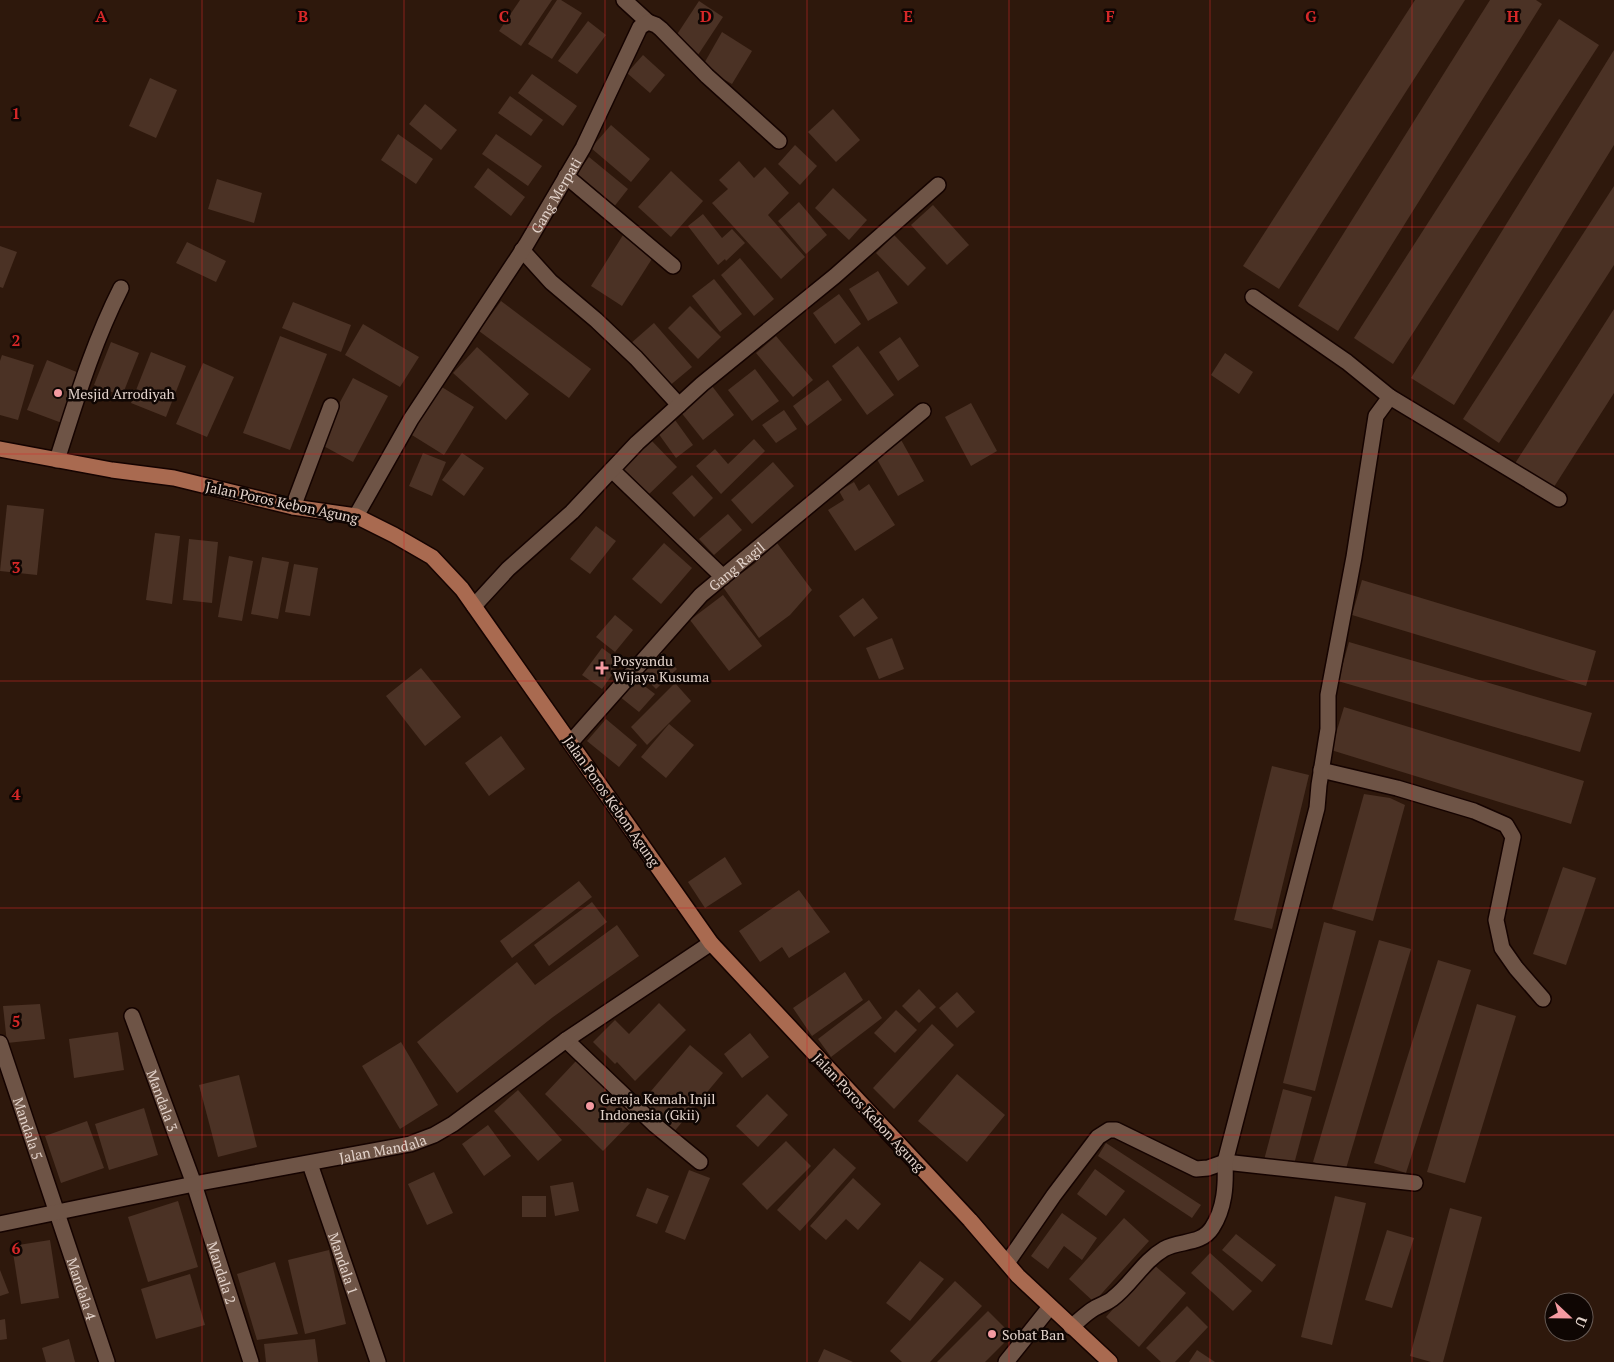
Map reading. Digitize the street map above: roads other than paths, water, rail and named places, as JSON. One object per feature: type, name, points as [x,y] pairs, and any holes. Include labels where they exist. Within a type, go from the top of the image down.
[{"type":"main road","name":"Jalan Poros Kebon Agung","points":[[0,449],[112,470],[174,478],[293,507],[356,516],[432,557],[462,589],[712,943],[956,1205],[1018,1276],[1110,1362]]},
{"type":"street","points":[[624,0],[648,22],[661,29],[707,76],[779,141]]},
{"type":"street","name":"Gang Merpati","points":[[356,516],[411,419],[522,250],[583,148],[640,27],[648,22]]},
{"type":"street","points":[[566,176],[673,266]]},
{"type":"street","points":[[474,606],[508,569],[572,512],[637,443],[678,405],[827,282],[938,186]]},
{"type":"street","points":[[522,250],[551,282],[596,320],[636,358],[678,405]]},
{"type":"street","points":[[58,460],[86,370],[105,319],[121,288]]},
{"type":"street","points":[[1253,297],[1348,362],[1390,397],[1559,500]]},
{"type":"street","points":[[1071,1327],[1093,1309],[1112,1299],[1151,1260],[1165,1249],[1183,1242],[1198,1240],[1206,1235],[1212,1229],[1220,1211],[1226,1181],[1225,1162],[1317,808],[1328,729],[1328,695],[1354,557],[1376,416],[1390,397]]},
{"type":"street","points":[[293,507],[331,406]]},
{"type":"street","name":"Gang Ragil","points":[[571,742],[701,595],[923,411]]},
{"type":"street","points":[[612,470],[722,577]]},
{"type":"street","points":[[1321,770],[1397,788],[1474,811],[1506,825],[1513,837],[1496,920],[1502,948],[1516,968],[1543,999]]},
{"type":"street","name":"Jalan Mandala","points":[[0,1224],[194,1184],[410,1144],[434,1135],[453,1124],[566,1040],[712,943]]},
{"type":"street","name":"Mandala 3","points":[[132,1016],[194,1184]]},
{"type":"street","points":[[566,1040],[655,1125],[700,1162]]},
{"type":"street","name":"Mandala 5","points":[[0,1043],[58,1213]]},
{"type":"street","points":[[1007,1263],[1054,1195],[1098,1137],[1108,1130],[1116,1130],[1196,1169],[1208,1168],[1225,1162],[1415,1183]]},
{"type":"street","name":"Mandala 1","points":[[310,1164],[378,1362]]},
{"type":"street","name":"Mandala 2","points":[[194,1184],[251,1362]]},
{"type":"street","name":"Mandala 4","points":[[58,1213],[107,1362]]},
{"type":"street","points":[[1006,1362],[1050,1307]]},
{"type":"place","name":"Mesjid Arrodiyah","points":[[58,393]]},
{"type":"place","name":"Posyandu Wijaya Kusuma","points":[[602,668]]},
{"type":"place","name":"Geraja Kemah Injil Indonesia (Gkii)","points":[[590,1106]]},
{"type":"place","name":"Sobat Ban","points":[[992,1334]]}]
